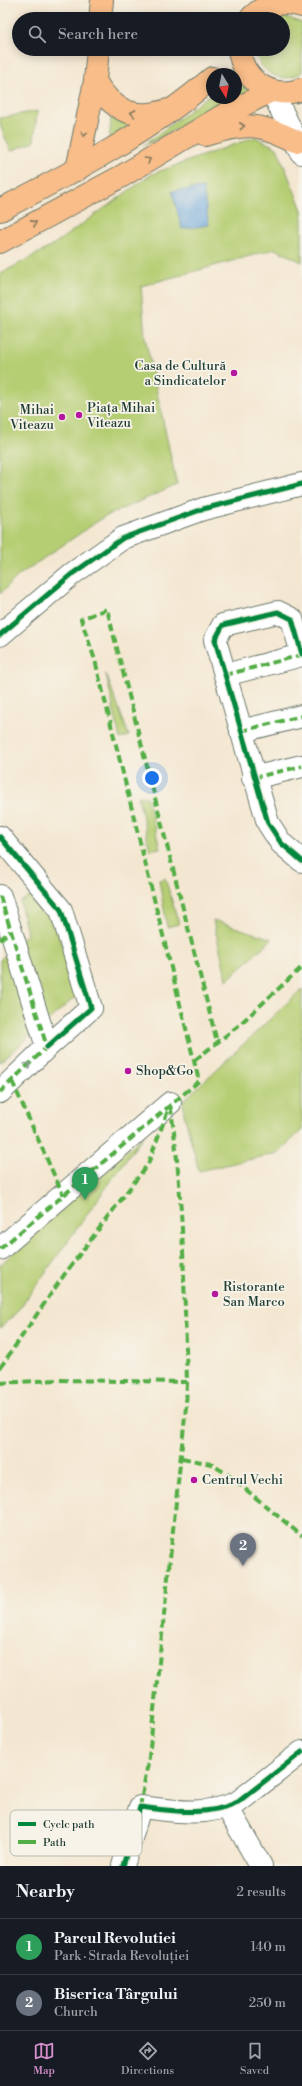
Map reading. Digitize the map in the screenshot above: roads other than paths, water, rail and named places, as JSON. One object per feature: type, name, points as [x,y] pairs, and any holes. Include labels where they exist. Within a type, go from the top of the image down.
[{"type":"main road","points":[[101,12],[102,0]]},
{"type":"main road","points":[[249,12],[250,0]]},
{"type":"main road","points":[[258,12],[266,6],[278,3],[296,4]]},
{"type":"main road","points":[[77,170],[95,82],[97,56]]},
{"type":"main road","points":[[222,68],[234,56]]},
{"type":"main road","points":[[240,56],[243,66],[250,78],[260,86],[272,91],[289,93],[302,89]]},
{"type":"main road","points":[[95,82],[110,103],[122,110],[136,114],[161,112],[184,102]]},
{"type":"main road","points":[[0,210],[120,146],[184,102],[206,83]]},
{"type":"main road","points":[[0,242],[122,176],[222,116],[272,91]]},
{"type":"main road","points":[[177,143],[233,127],[254,125],[272,129],[299,147]]},
{"type":"street","points":[[272,91],[299,147]]},
{"type":"street","points":[[0,635],[72,574],[123,538],[203,509],[302,484]]},
{"type":"street","points":[[225,675],[302,655],[292,619],[278,612],[223,625],[215,640],[240,731],[266,818],[281,844],[302,861]]},
{"type":"street","points":[[240,731],[302,716]]},
{"type":"street","points":[[254,778],[302,766]]},
{"type":"street","points":[[0,837],[61,910],[91,1008],[0,1092]]},
{"type":"street","points":[[0,896],[5,936],[47,1047]]},
{"type":"street","points":[[0,1249],[170,1104]]},
{"type":"street","points":[[139,1810],[140,1808],[210,1812],[227,1807],[238,1802],[302,1752]]},
{"type":"street","points":[[227,1807],[261,1866]]},
{"type":"street","points":[[123,1866],[126,1856]]},
{"type":"water","points":[[203,188],[209,225],[182,229],[172,191]]},
{"type":"place","name":"Casa de Cultură a Sindicatelor","points":[[234,373]]},
{"type":"place","name":"Piața Mihai Viteazu","points":[[79,415]]},
{"type":"place","name":"Mihai Viteazu","points":[[62,417]]},
{"type":"place","name":"Shop&Go","points":[[128,1071]]},
{"type":"place","name":"Parcul Revolutiei","points":[[85,1200]]},
{"type":"place","name":"Ristorante San Marco","points":[[215,1294]]},
{"type":"place","name":"Centrul Vechi","points":[[194,1480]]},
{"type":"place","name":"Biserica Târgului","points":[[243,1566]]}]
